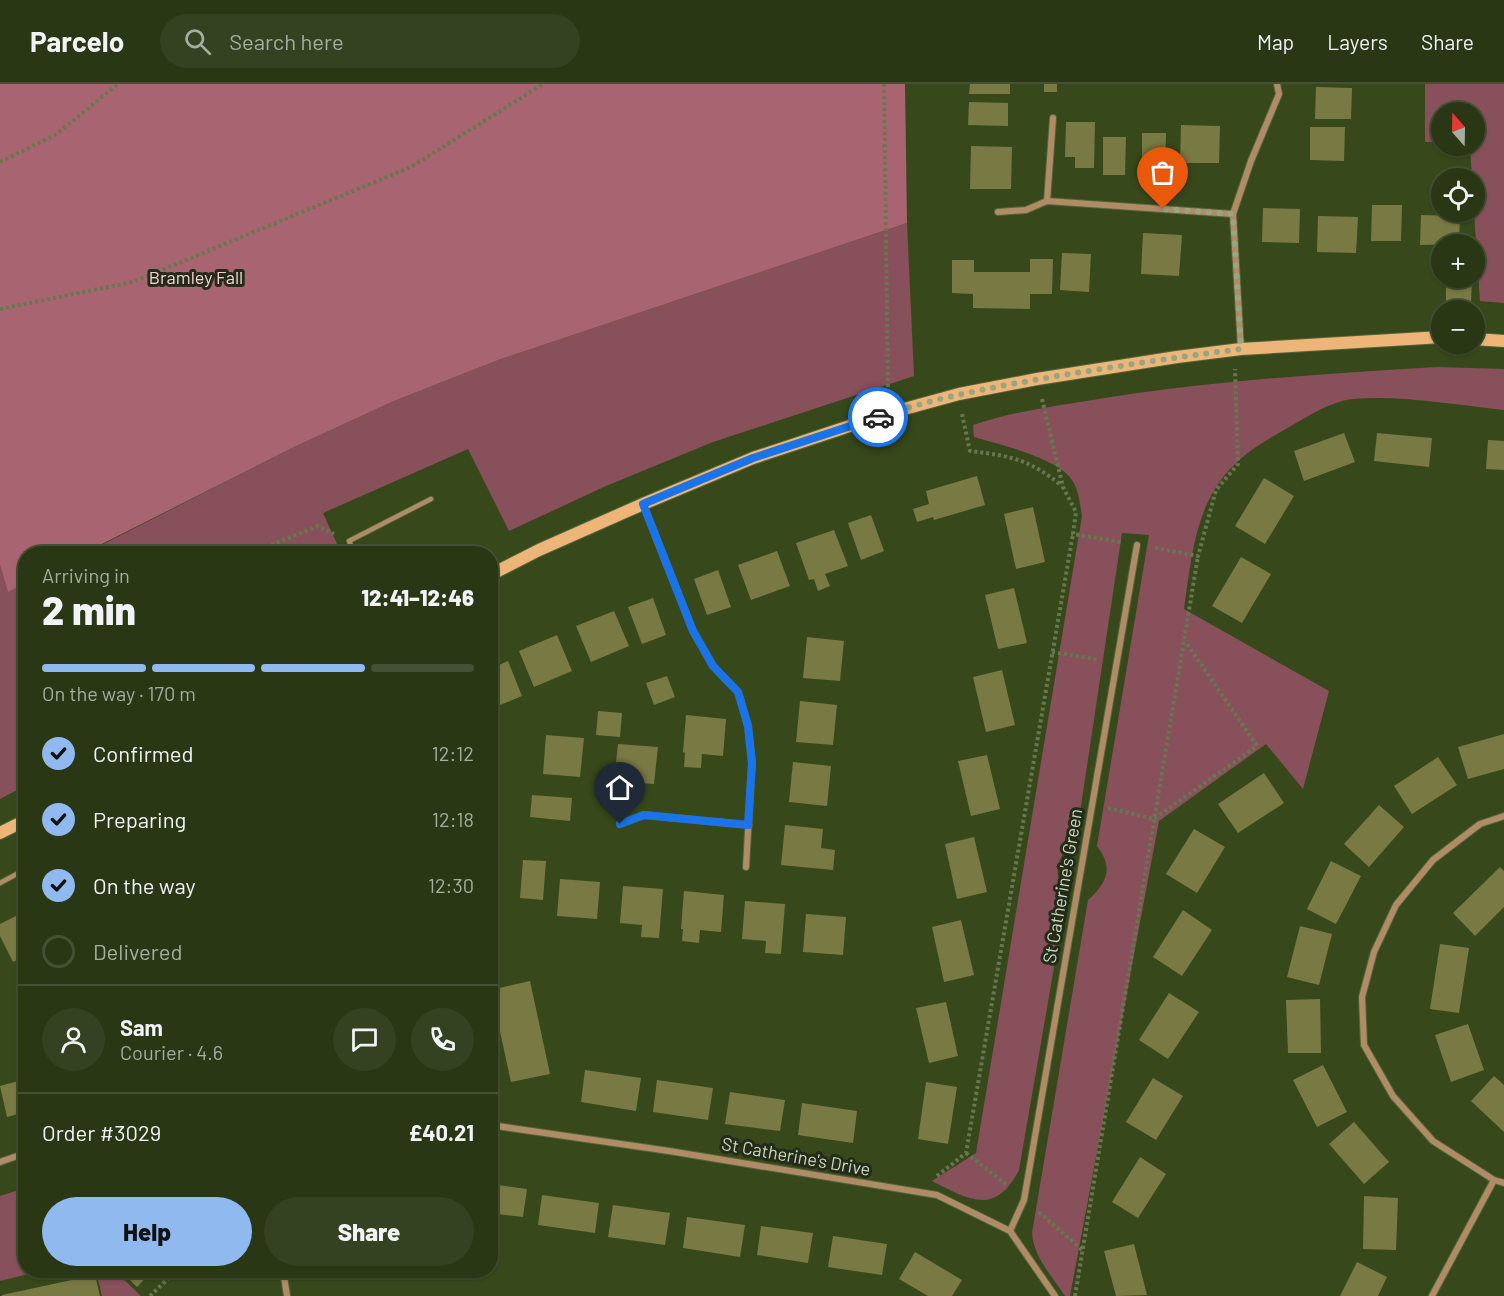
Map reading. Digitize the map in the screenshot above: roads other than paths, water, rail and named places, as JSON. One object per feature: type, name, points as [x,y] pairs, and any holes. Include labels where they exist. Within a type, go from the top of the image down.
[{"type":"main road","points":[[498,571],[539,550],[753,458],[886,414],[959,394],[1037,379],[1238,350],[1431,338]]},
{"type":"main road","points":[[1485,340],[1504,341]]},
{"type":"main road","points":[[0,833],[18,824]]},
{"type":"street","points":[[1238,350],[1233,214],[1251,161],[1279,94],[1277,84]]},
{"type":"street","points":[[1047,201],[1053,118]]},
{"type":"street","points":[[998,212],[1026,210],[1047,201],[1233,214]]},
{"type":"street","points":[[643,504],[693,631],[713,666],[738,692],[748,726],[752,763],[746,867]]},
{"type":"street","name":"St Catherine's Green","points":[[1010,1231],[1024,1200],[1137,545]]},
{"type":"street","points":[[620,824],[644,815],[748,825]]},
{"type":"street","points":[[1504,816],[1480,824],[1433,860],[1396,905],[1374,952],[1362,997],[1364,1045],[1393,1096],[1433,1141],[1494,1180],[1504,1183]]},
{"type":"street","name":"St Catherine's Drive","points":[[498,1124],[669,1150],[937,1196],[1010,1231],[1055,1296]]},
{"type":"street","points":[[0,1162],[18,1156]]},
{"type":"street","points":[[1432,1296],[1494,1180]]},
{"type":"street","points":[[284,1278],[287,1296]]},
{"type":"lane","points":[[352,546],[349,540],[431,499]]},
{"type":"lane","points":[[0,883],[18,873]]},
{"type":"park label","name":"Bramley Fall","points":[[196,278]]}]
